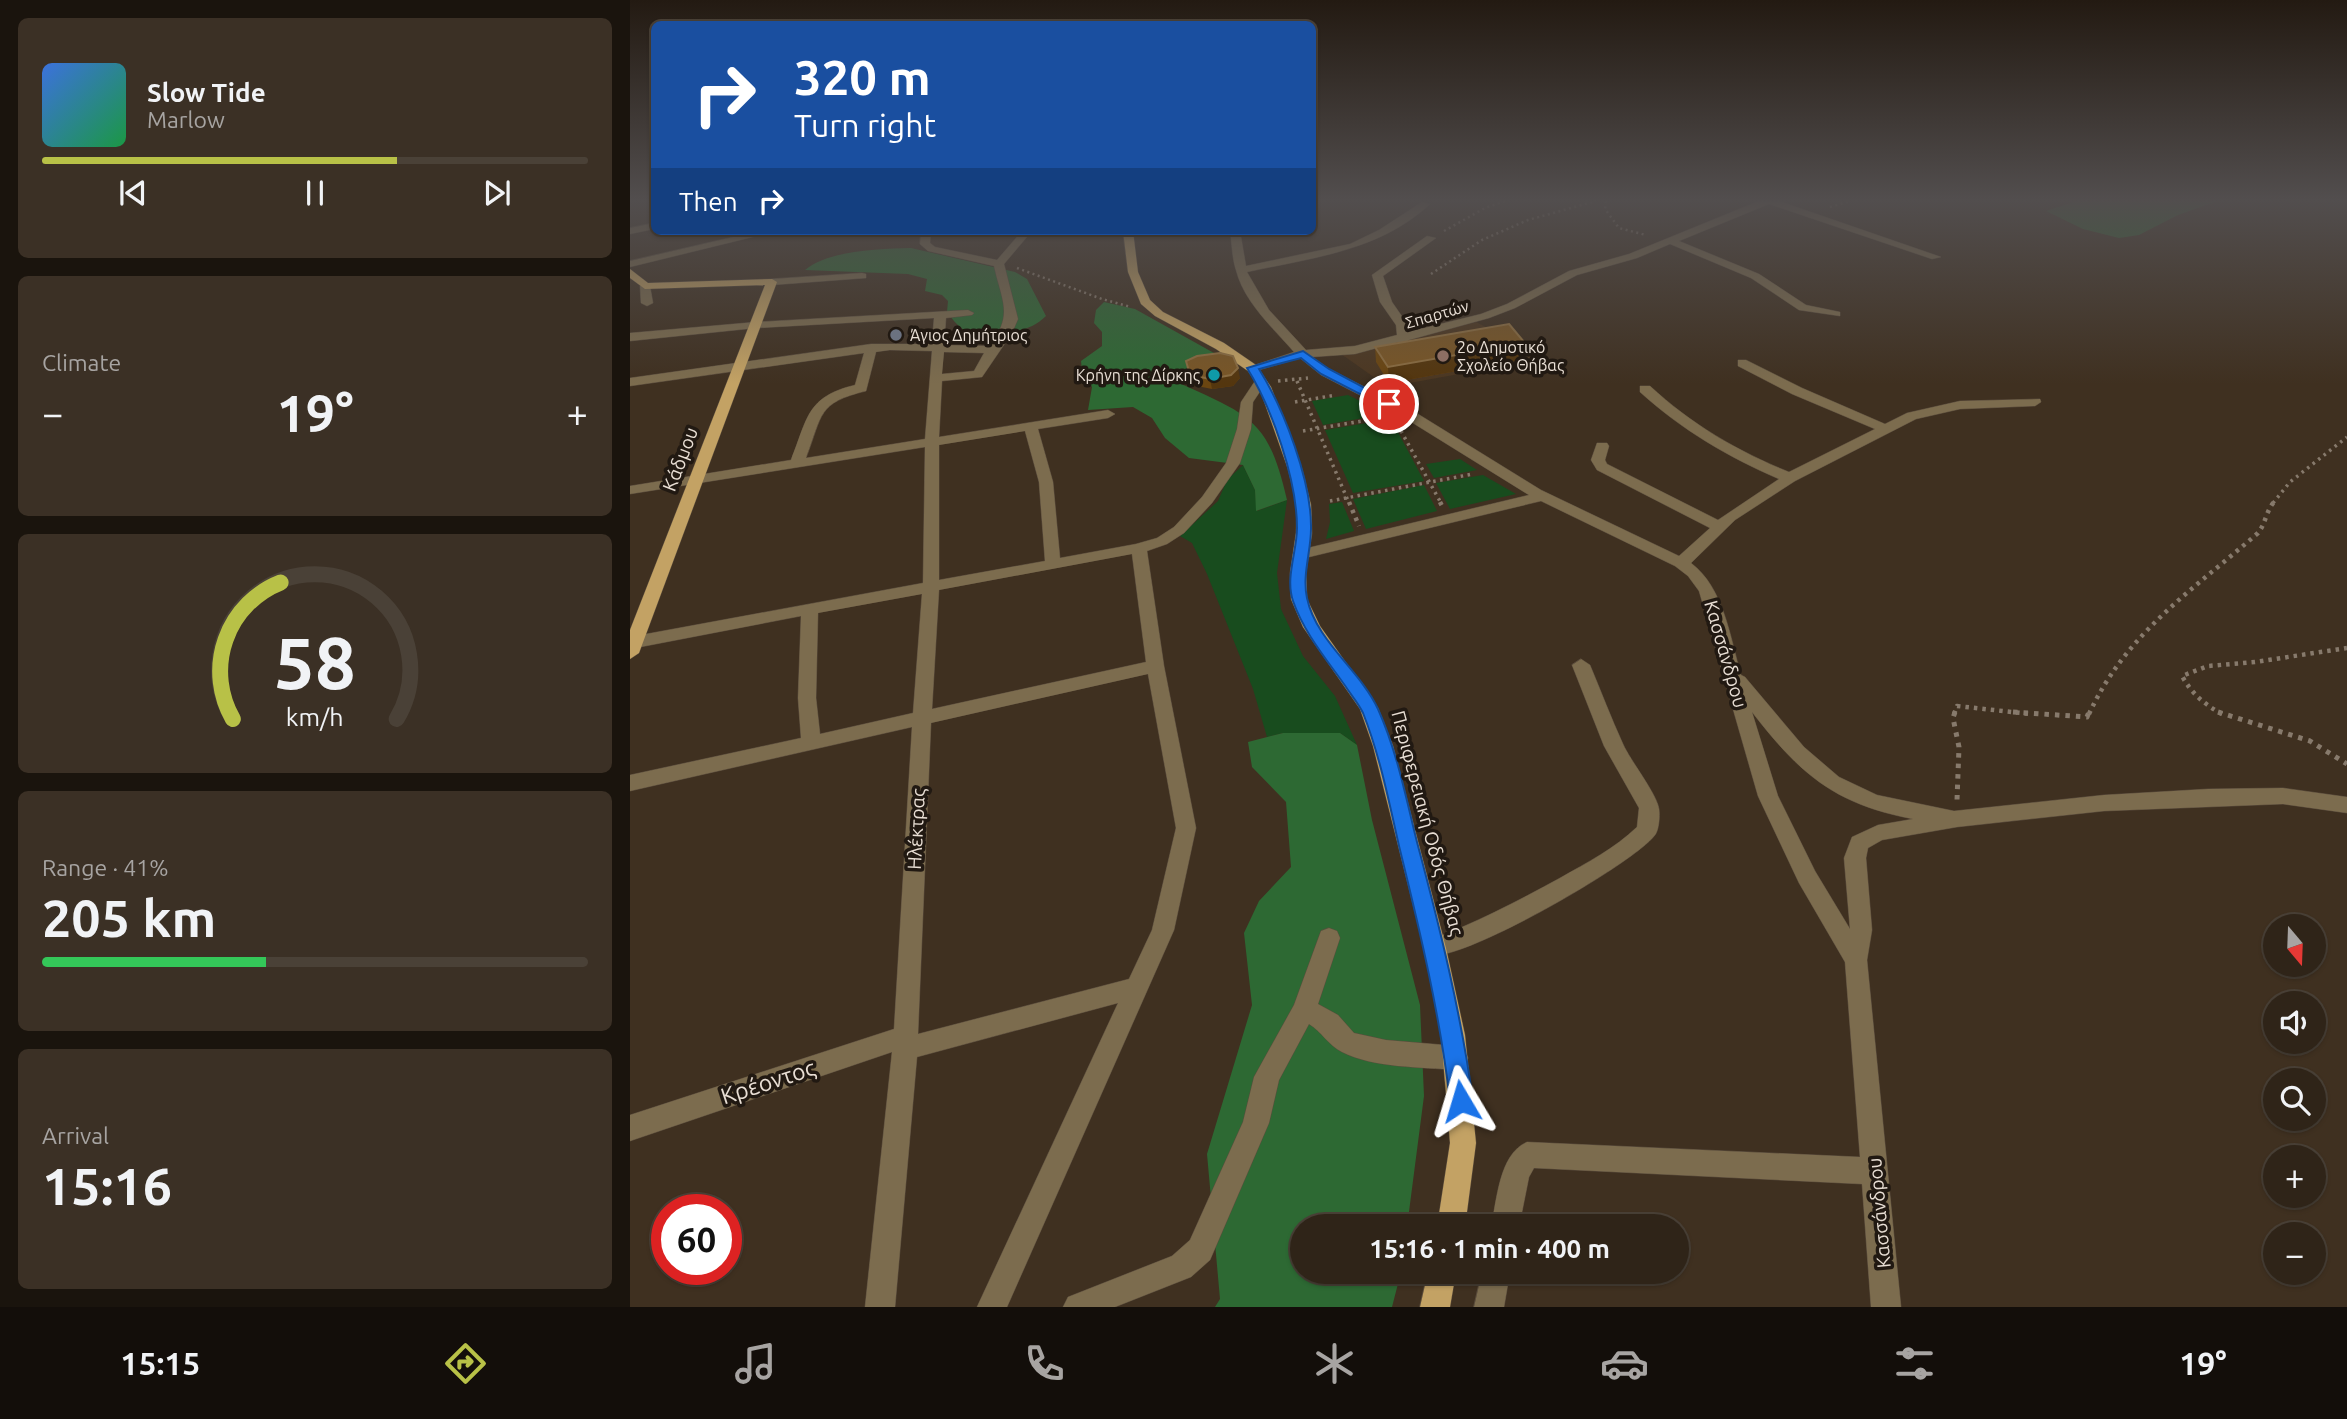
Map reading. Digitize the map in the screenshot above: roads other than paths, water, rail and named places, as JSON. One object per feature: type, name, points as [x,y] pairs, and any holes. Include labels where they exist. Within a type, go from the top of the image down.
[{"type":"main road","name":"Περιφερειακή Οδός Θήβας","points":[[1132,262],[1133,272],[1149,307],[1228,351],[1252,368],[1261,381],[1295,469],[1304,505],[1298,573],[1299,599],[1312,627],[1369,708],[1384,746],[1435,948],[1456,1058],[1463,1143],[1453,1214]]},
{"type":"main road","points":[[630,272],[645,286],[772,282]]},
{"type":"main road","name":"Κάδμου","points":[[631,646],[772,282]]},
{"type":"main road","points":[[1435,1307],[1440,1284]]},
{"type":"street","points":[[935,378],[975,376],[980,373],[992,350],[1006,333],[1012,319],[999,264],[991,262]]},
{"type":"street","name":"Κασσάνδρου","points":[[1240,262],[1247,285],[1265,312],[1303,354],[1325,372],[1413,417],[1544,496],[1681,563],[1694,573],[1707,590],[1768,796],[1807,877],[1856,960],[1886,1307]]},
{"type":"street","points":[[1241,271],[1281,262]]},
{"type":"street","points":[[1395,262],[1377,275],[1386,302],[1402,325],[1403,340]]},
{"type":"street","name":"Σπαρτών","points":[[1252,368],[1303,354],[1355,351],[1485,316],[1511,306],[1573,273],[1612,262]]},
{"type":"street","points":[[1720,262],[1755,276],[1803,308],[1836,314]]},
{"type":"street","points":[[772,282],[862,276]]},
{"type":"street","points":[[645,286],[647,303]]},
{"type":"street","points":[[630,337],[756,325],[968,313]]},
{"type":"street","name":"Ηλέκτρας","points":[[880,1307],[906,1043],[931,587],[932,441],[940,314]]},
{"type":"street","points":[[630,382],[871,348],[906,345],[937,349],[992,350]]},
{"type":"street","points":[[797,462],[820,405],[835,394],[861,388],[871,348]]},
{"type":"street","points":[[1742,363],[1797,391],[1886,429]]},
{"type":"street","points":[[631,646],[1139,548],[1162,541],[1179,530],[1207,500],[1236,456],[1247,414],[1247,402],[1261,381]]},
{"type":"street","points":[[1645,389],[1682,422],[1705,437],[1752,463],[1790,478]]},
{"type":"street","points":[[1681,563],[1730,517],[1811,465],[1886,429],[1928,410],[2001,402],[2035,402]]},
{"type":"street","points":[[630,490],[1108,414]]},
{"type":"street","points":[[1030,426],[1046,482],[1052,564]]},
{"type":"street","points":[[1602,446],[1598,460],[1602,467],[1720,527]]},
{"type":"street","points":[[1301,554],[1544,496]]},
{"type":"street","points":[[992,1307],[1163,930],[1186,828],[1155,666],[1139,548]]},
{"type":"street","points":[[810,610],[807,698],[811,742]]},
{"type":"street","points":[[630,783],[1155,666]]},
{"type":"street","points":[[1435,948],[1471,936],[1513,915],[1624,852],[1647,830],[1649,808],[1614,746],[1581,666]]},
{"type":"street","points":[[1732,673],[1775,727],[1816,771],[1839,787],[1870,802],[1957,819]]},
{"type":"street","points":[[1856,960],[1861,930],[1855,858],[1859,843],[1878,833],[1957,819],[2104,803],[2283,796],[2347,805]]},
{"type":"street","points":[[1078,1307],[1181,1268],[1200,1250],[1256,1123],[1268,1077],[1304,1009],[1329,938]]},
{"type":"street","name":"Κρέοντος","points":[[630,1128],[906,1043],[1136,988]]},
{"type":"street","points":[[1304,1009],[1329,1023],[1347,1043],[1386,1052],[1456,1058]]},
{"type":"street","points":[[1508,1214],[1516,1173],[1527,1155],[1875,1171]]},
{"type":"street","points":[[1489,1307],[1494,1284]]},
{"type":"place","name":"Άγιος Δημήτριος","points":[[896,335]]},
{"type":"place","name":"2ο Δημοτικό Σχολείο Θήβας","points":[[1443,356]]},
{"type":"place","name":"Κρήνη της Δίρκης","points":[[1214,375]]}]
